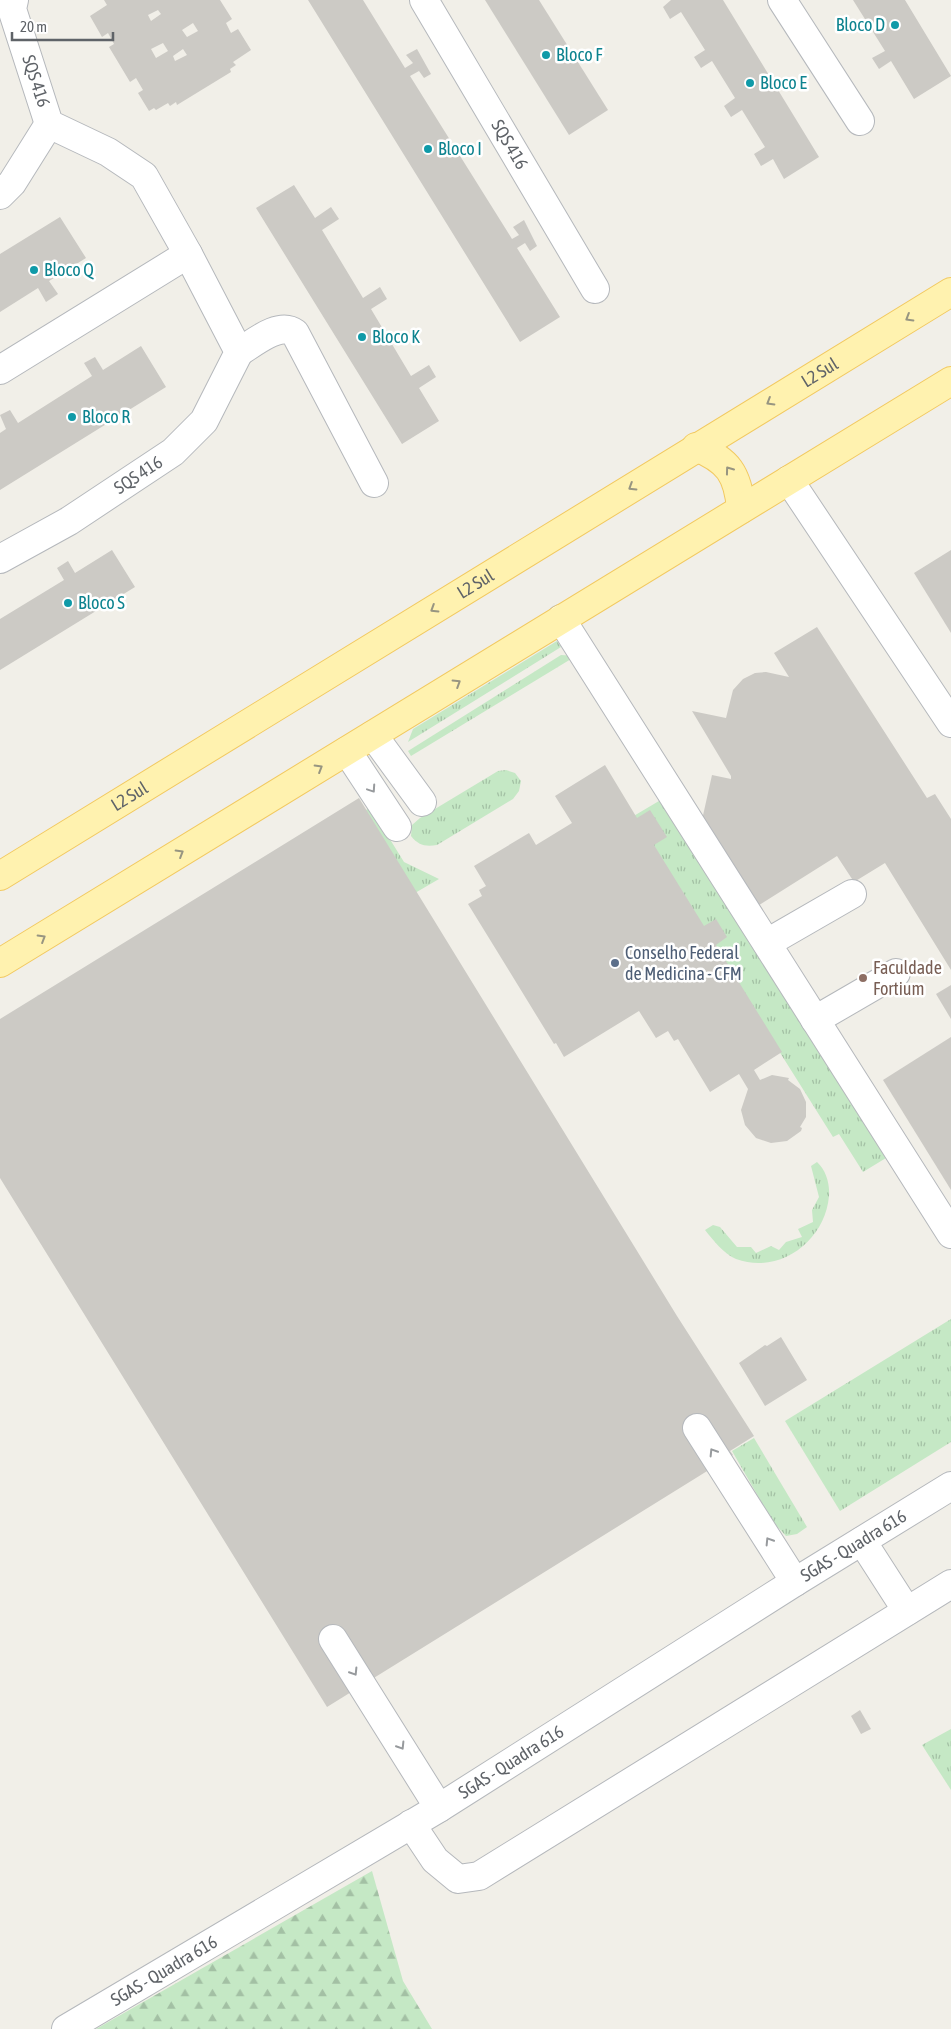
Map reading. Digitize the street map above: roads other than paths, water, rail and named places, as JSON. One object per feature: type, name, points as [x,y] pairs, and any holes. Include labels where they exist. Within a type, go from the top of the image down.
[{"type":"main road","name":"L2 Sul","points":[[0,876],[951,292]]},
{"type":"main road","points":[[0,963],[951,381]]},
{"type":"main road","points":[[696,447],[712,454],[725,463],[734,476],[741,509]]},
{"type":"street","name":"SQS 416","points":[[424,0],[595,289]]},
{"type":"street","points":[[782,0],[860,121]]},
{"type":"street","name":"SQS 416","points":[[0,559],[70,521],[173,452],[204,421],[239,352],[188,254],[144,176],[108,152],[50,124],[9,8]]},
{"type":"street","name":"SQS 416","points":[[0,195],[12,183],[50,124]]},
{"type":"street","points":[[0,370],[188,254]]},
{"type":"street","points":[[239,352],[281,328],[290,329],[295,332],[374,483]]},
{"type":"street","points":[[789,480],[951,723]]},
{"type":"street","points":[[562,619],[951,1234]]},
{"type":"street","points":[[374,735],[422,802]]},
{"type":"street","points":[[347,751],[397,827]]},
{"type":"street","points":[[767,943],[852,894]]},
{"type":"street","points":[[816,1020],[896,973]]},
{"type":"street","points":[[697,1428],[795,1582]]},
{"type":"street","name":"SGAS - Quadra 616","points":[[66,2029],[439,1808],[795,1582],[951,1486]]},
{"type":"street","points":[[862,1541],[907,1611]]},
{"type":"street","points":[[411,1824],[435,1860],[458,1879],[479,1876],[951,1584]]},
{"type":"street","points":[[333,1639],[439,1808]]},
{"type":"place","name":"Bloco D","points":[[895,25]]},
{"type":"place","name":"Bloco F","points":[[546,55]]},
{"type":"place","name":"Bloco E","points":[[750,83]]},
{"type":"place","name":"Bloco I","points":[[428,149]]},
{"type":"place","name":"Bloco Q","points":[[34,270]]},
{"type":"place","name":"Bloco K","points":[[362,337]]},
{"type":"place","name":"Bloco R","points":[[72,417]]},
{"type":"place","name":"Bloco S","points":[[68,603]]},
{"type":"place","name":"Conselho Federal de Medicina - CFM","points":[[615,963]]},
{"type":"place","name":"Faculdade Fortium","points":[[863,978]]}]
